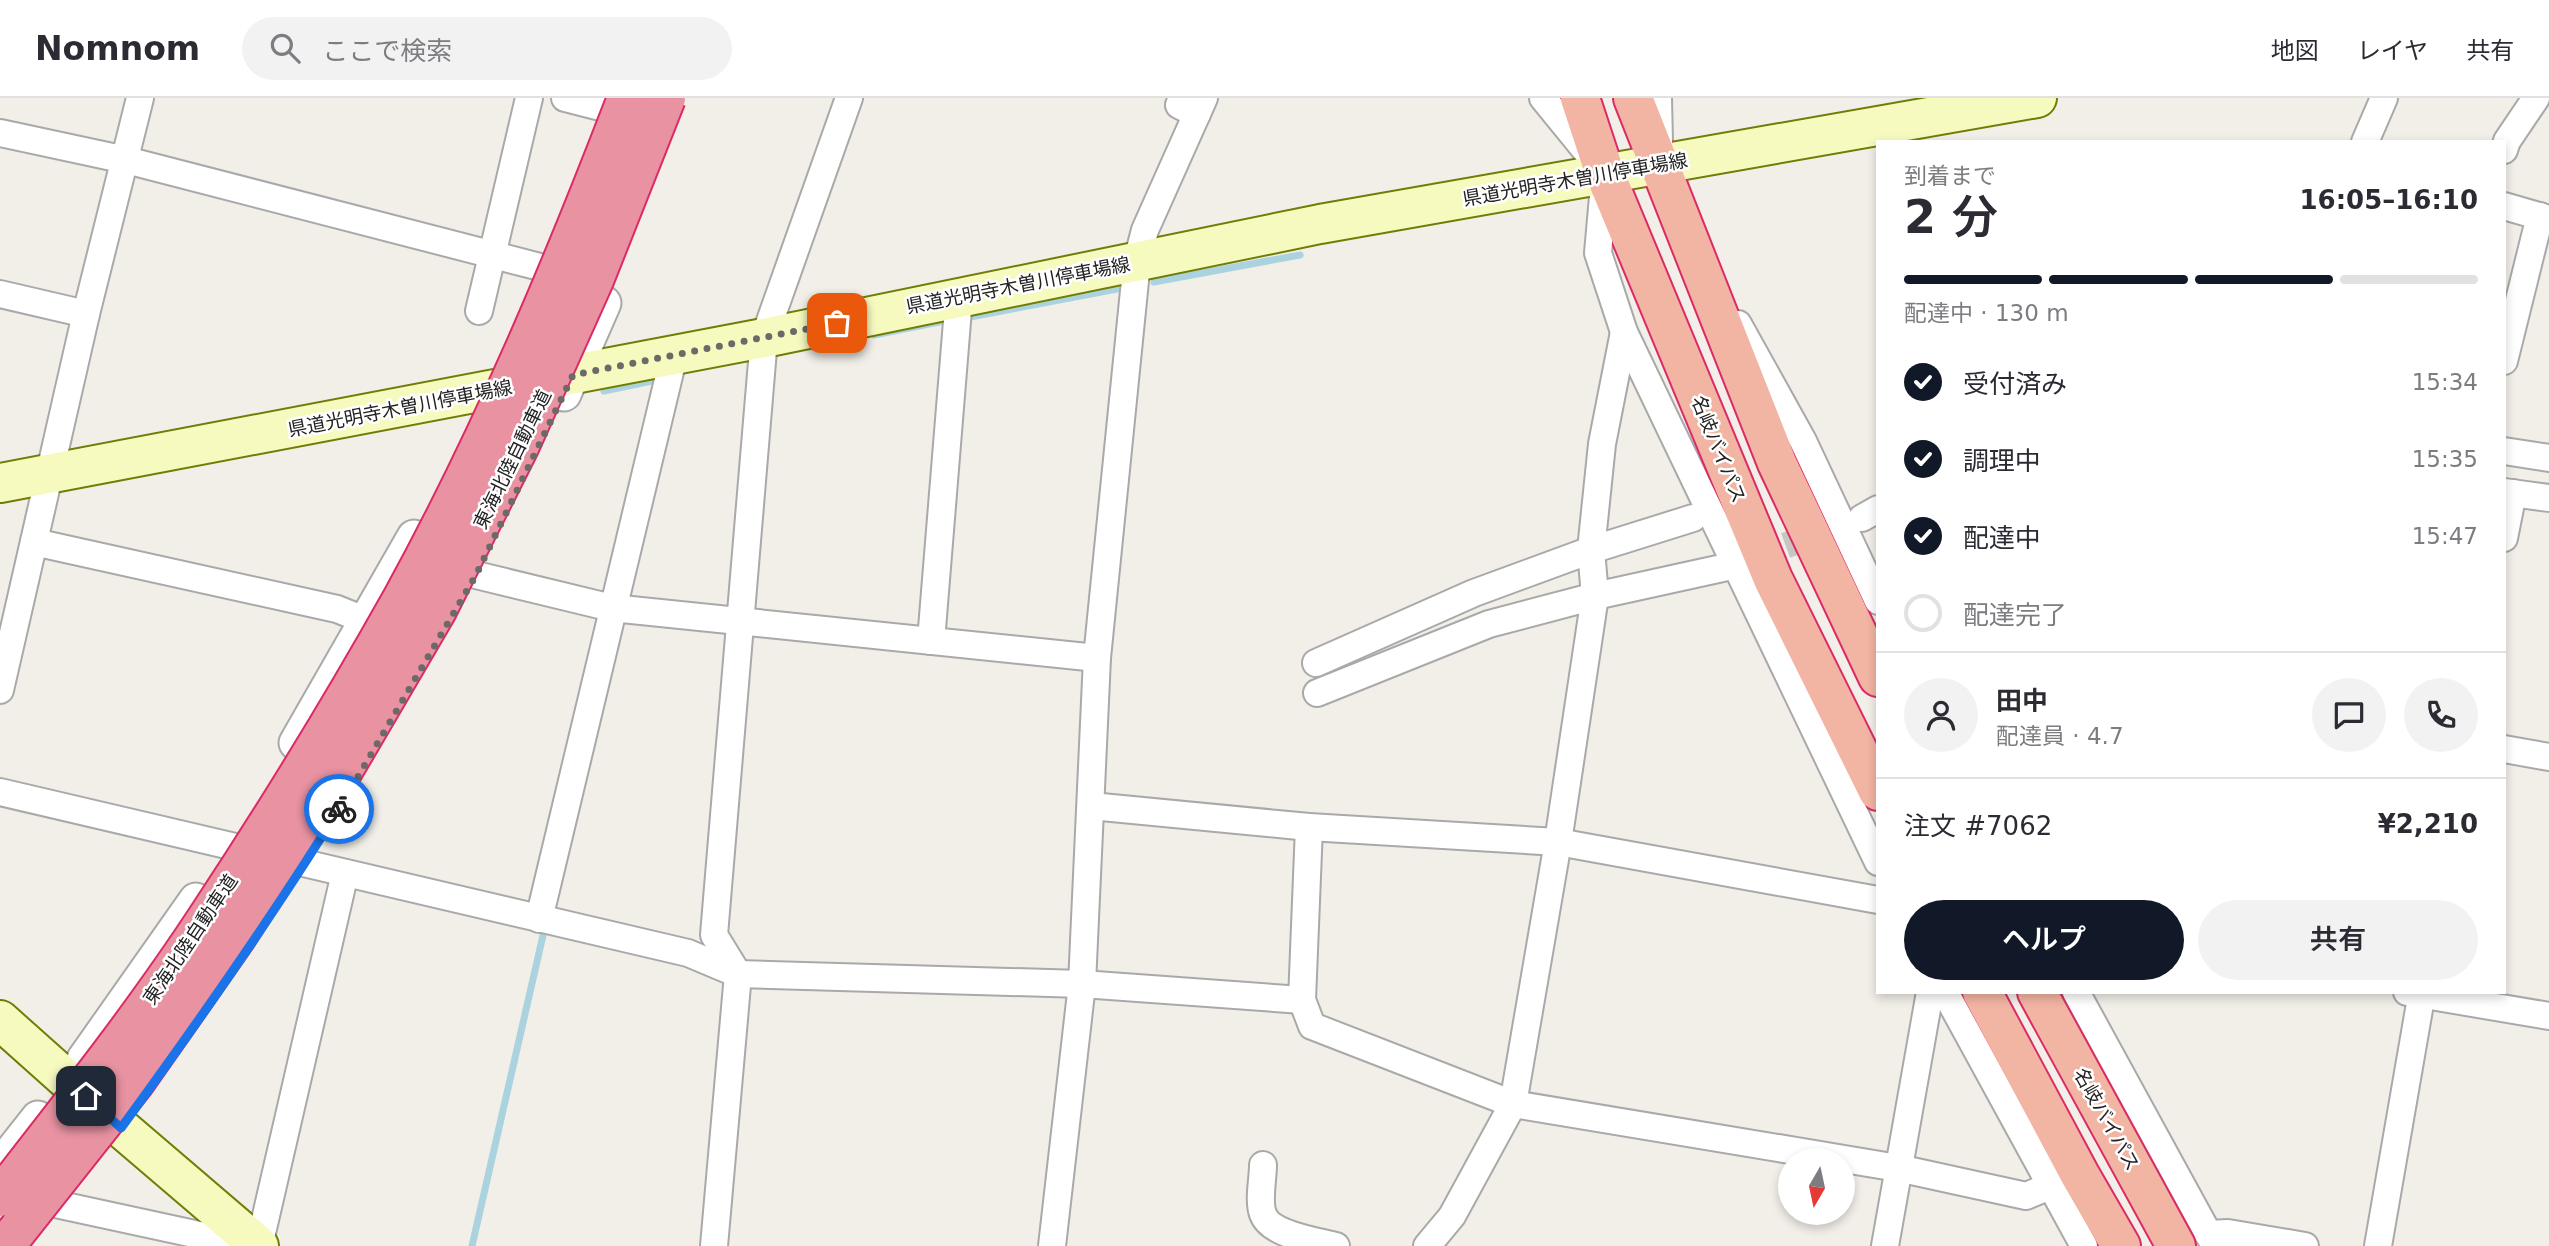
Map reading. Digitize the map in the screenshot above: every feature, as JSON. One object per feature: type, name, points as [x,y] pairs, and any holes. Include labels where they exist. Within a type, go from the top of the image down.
[{"type":"highway","name":"東海北陸自動車道","points":[[5,1246],[135,1082],[237,936],[344,769],[436,612],[520,445],[594,280],[666,98]]},
{"type":"highway","name":"名岐バイパス","points":[[1580,98],[1605,174],[1773,579],[1876,787]]},
{"type":"highway","points":[[1633,98],[1777,463],[1876,673]]},
{"type":"highway","name":"東海北陸自動車道","points":[[0,1197],[100,1068],[208,916],[312,752],[402,598],[488,428],[560,267],[613,101]]},
{"type":"highway","points":[[1983,994],[2121,1246]]},
{"type":"highway","name":"名岐バイパス","points":[[2038,994],[2200,1242]]},
{"type":"main road","name":"県道光明寺木曽川停車場線","points":[[0,483],[764,338],[1320,224],[2037,98]]},
{"type":"main road","points":[[0,1020],[257,1244]]},
{"type":"street","points":[[0,690],[86,314],[140,98]]},
{"type":"street","points":[[479,311],[529,98]]},
{"type":"street","points":[[0,1166],[68,1080],[155,961],[233,846],[407,551],[485,392],[613,101],[565,98]]},
{"type":"street","points":[[28,1246],[121,1128],[214,999],[306,864],[433,652],[476,575],[573,375],[612,286],[683,98]]},
{"type":"street","points":[[714,1246],[738,974],[714,935],[764,338],[849,98]]},
{"type":"street","points":[[1544,98],[1605,174],[1598,253],[1624,332],[1876,858]]},
{"type":"street","points":[[1657,98],[1660,165]]},
{"type":"street","points":[[2366,140],[2385,98]]},
{"type":"street","points":[[2506,144],[2536,98]]},
{"type":"street","points":[[1052,1246],[1082,984],[1097,658],[1137,261],[1145,230],[1194,103]]},
{"type":"street","points":[[0,133],[126,160],[540,267]]},
{"type":"street","points":[[2506,207],[2545,217],[2506,354]]},
{"type":"street","points":[[1683,224],[1803,441],[1876,597]]},
{"type":"street","points":[[0,294],[86,314]]},
{"type":"street","points":[[931,641],[959,297]]},
{"type":"street","points":[[1427,1246],[1452,1216],[1513,1104],[1558,842],[1595,596],[1591,550],[1602,444],[1624,332]]},
{"type":"street","points":[[539,919],[674,355]]},
{"type":"street","points":[[2506,451],[2549,458]]},
{"type":"street","points":[[2506,520],[2509,493],[2549,498]]},
{"type":"street","points":[[1317,663],[1474,593],[1591,550],[1693,518]]},
{"type":"street","points":[[34,542],[337,609],[367,621]]},
{"type":"street","points":[[1317,693],[1489,624],[1595,596],[1727,567]]},
{"type":"street","points":[[476,575],[612,608],[1097,658]]},
{"type":"street","points":[[2506,749],[2549,757]]},
{"type":"street","points":[[0,792],[688,953],[738,974],[1082,984],[1302,999]]},
{"type":"street","points":[[1091,806],[1309,827],[1558,842],[1876,900]]},
{"type":"street","points":[[1309,827],[1302,999],[1312,1026],[1513,1104],[1898,1168],[2026,1196],[2050,1186]]},
{"type":"street","points":[[0,1191],[222,1240],[257,1244],[345,873]]},
{"type":"street","points":[[1885,1246],[1930,994]]},
{"type":"street","points":[[1946,994],[2084,1246]]},
{"type":"street","points":[[2077,994],[2200,1242],[2228,1233],[2305,1246]]},
{"type":"street","points":[[2378,1246],[2417,994]]},
{"type":"street","points":[[2423,994],[2549,1016]]},
{"type":"street","points":[[1263,1165],[1262,1212],[1267,1222],[1283,1232],[1336,1246]]},
{"type":"waterway","points":[[1154,282],[1300,255]]},
{"type":"waterway","points":[[970,317],[1117,289]]},
{"type":"waterway","points":[[874,335],[949,320]]},
{"type":"waterway","points":[[604,391],[661,379]]},
{"type":"waterway","points":[[472,1246],[544,931]]},
{"type":"tunnel","points":[[1749,559],[1828,530]]},
{"type":"way so far","points":[[339,809],[476,575],[573,375],[837,323]]},
{"type":"route","points":[[86,1096],[121,1128],[214,999],[306,864],[339,809]]}]
